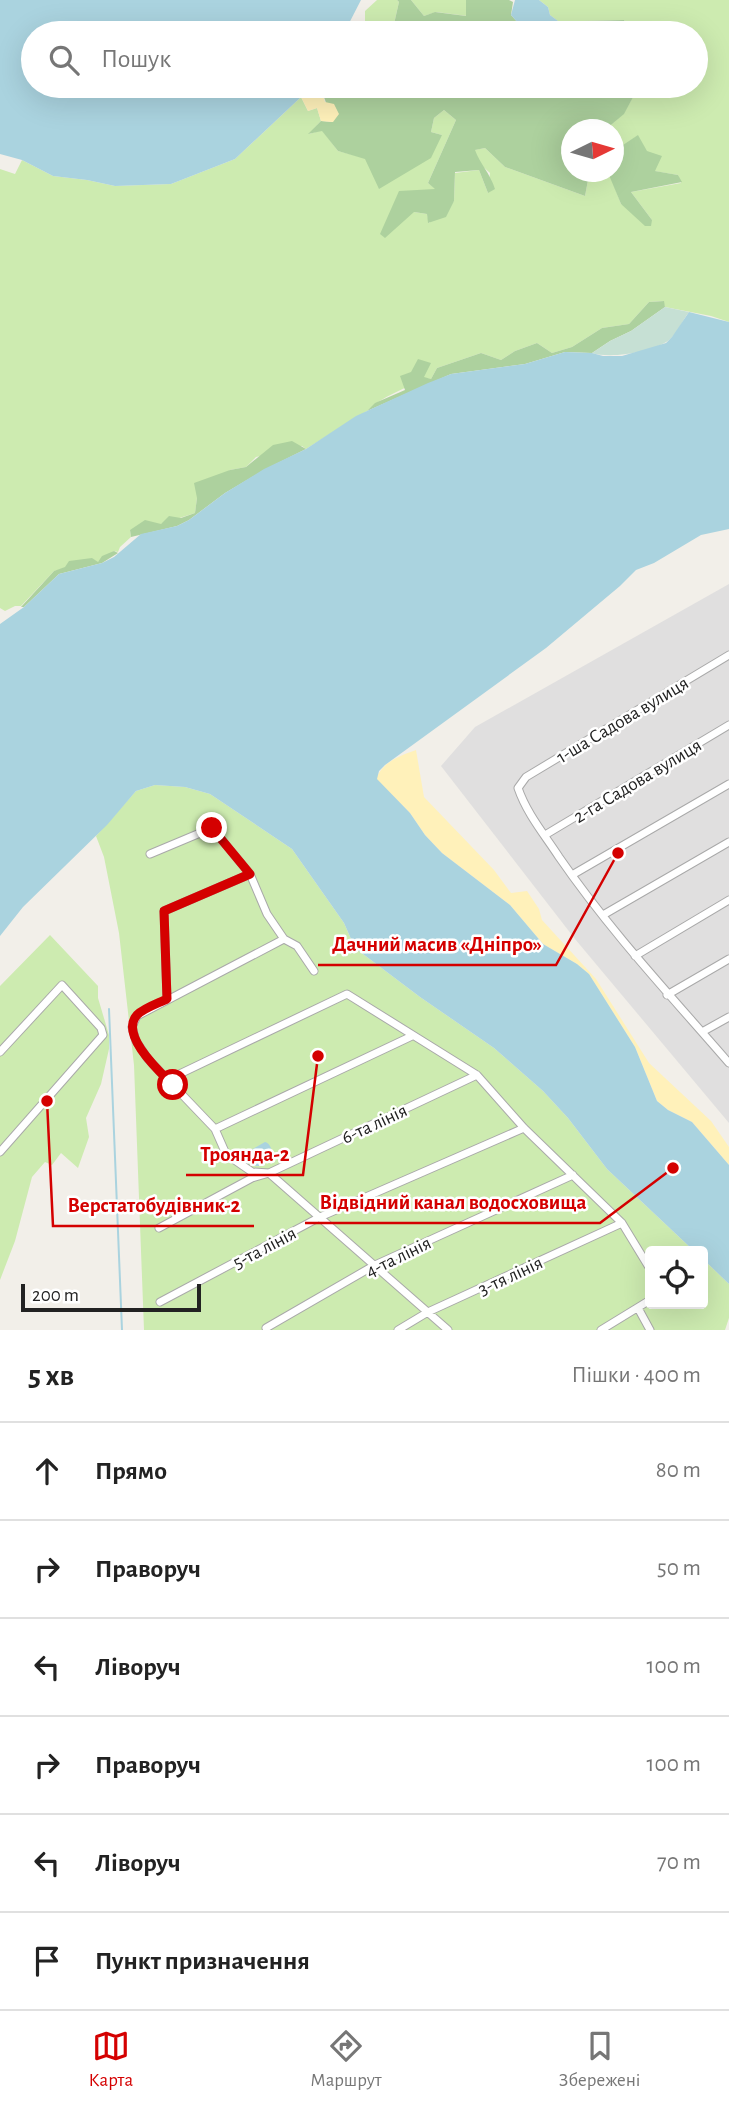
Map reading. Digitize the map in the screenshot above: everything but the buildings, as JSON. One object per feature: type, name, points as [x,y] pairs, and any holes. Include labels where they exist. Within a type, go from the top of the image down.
[{"type":"street","name":"1-ша Садова вулиця","points":[[545,835],[526,810],[518,788],[526,777],[729,655]]},
{"type":"street","name":"2-га Садова вулиця","points":[[545,835],[729,725]]},
{"type":"street","points":[[572,875],[729,784]]},
{"type":"street","points":[[150,854],[212,828],[250,874],[267,914],[284,939],[297,946],[314,971]]},
{"type":"street","points":[[545,835],[572,875],[635,956],[729,1063]]},
{"type":"street","points":[[603,915],[729,842]]},
{"type":"street","points":[[167,999],[164,911],[250,874]]},
{"type":"street","points":[[635,956],[729,900]]},
{"type":"street","points":[[284,939],[137,1016],[132,1027],[136,1041],[167,1080],[215,1129],[226,1154],[252,1172],[269,1173],[448,1330]]},
{"type":"street","points":[[667,995],[729,959]]},
{"type":"street","points":[[0,1052],[62,985],[101,1028],[103,1035],[0,1152]]},
{"type":"street","points":[[167,1080],[347,994],[477,1075],[524,1128],[622,1223],[645,1261]]},
{"type":"street","points":[[702,1032],[729,1017]]},
{"type":"street","points":[[215,1129],[412,1036]]},
{"type":"street","name":"6-та лінія","points":[[159,1228],[252,1178],[269,1173],[477,1075]]},
{"type":"street","name":"5-та лінія","points":[[160,1302],[320,1217],[524,1128]]},
{"type":"street","name":"4-та лінія","points":[[266,1328],[375,1265],[573,1175]]},
{"type":"street","name":"3-тя лінія","points":[[398,1330],[428,1312],[622,1223]]},
{"type":"street","points":[[601,1330],[645,1303]]},
{"type":"street","points":[[638,1308],[650,1330]]},
{"type":"shaded area","points":[[729,584],[729,1123],[575,939],[441,766],[475,727]]},
{"type":"green space","points":[[377,0],[399,2],[395,21],[365,21],[365,11]]},
{"type":"green space","points":[[397,0],[411,0],[424,16],[435,12],[466,16],[466,0],[509,0],[513,2],[511,15],[516,21],[395,21],[399,2]]},
{"type":"green space","points":[[411,0],[466,0],[467,16],[436,12],[424,16]]},
{"type":"green space","points":[[539,0],[729,0],[729,322],[665,307],[663,301],[649,302],[629,324],[602,328],[572,347],[552,353],[537,343],[515,351],[501,360],[481,353],[437,368],[431,379],[424,378],[387,397],[306,449],[302,446],[256,457],[246,467],[230,470],[197,498],[195,513],[130,530],[131,537],[118,552],[114,551],[98,562],[54,571],[21,606],[5,611],[0,608],[0,169],[15,174],[22,160],[53,176],[115,186],[171,184],[235,159],[302,98],[308,111],[317,108],[321,121],[309,134],[322,130],[338,151],[365,158],[442,135],[431,132],[434,118],[444,110],[456,120],[428,183],[436,189],[414,212],[427,214],[429,223],[454,201],[455,173],[479,170],[488,193],[490,173],[481,165],[474,150],[485,148],[505,167],[585,196],[588,182],[613,182],[621,204],[652,220],[631,192],[681,183],[678,175],[654,171],[624,156],[624,119],[617,119],[632,98],[708,98],[708,21],[558,21],[550,15],[548,7]]},
{"type":"green space","points":[[324,98],[633,98],[618,119],[561,119],[561,182],[588,182],[585,196],[505,167],[485,148],[475,150],[495,189],[488,193],[479,170],[455,172],[454,201],[446,217],[428,223],[427,214],[414,212],[385,238],[380,234],[399,191],[435,189],[428,183],[456,120],[444,110],[434,118],[431,132],[442,135],[431,158],[379,189],[365,159],[338,151],[322,131],[308,134],[321,121],[333,122]]},
{"type":"green space","points":[[638,135],[647,151],[662,156],[655,171],[678,175],[682,182],[631,192],[652,220],[651,226],[645,226],[621,204],[612,182],[624,182],[624,144]]},
{"type":"green space","points":[[664,301],[665,307],[631,331],[592,353],[565,352],[525,364],[451,374],[367,411],[375,403],[405,390],[400,376],[411,372],[418,359],[431,363],[424,377],[431,379],[437,368],[481,353],[501,360],[515,351],[537,343],[552,353],[572,347],[602,328],[629,324],[649,302]]},
{"type":"green space","points":[[665,307],[689,312],[669,340],[653,348],[632,353],[592,353],[631,331]]},
{"type":"green space","points":[[292,441],[306,449],[225,493],[189,520],[177,526],[131,537],[130,530],[145,520],[161,524],[169,516],[181,518],[195,513],[197,498],[194,483],[246,467],[273,445]]},
{"type":"green space","points":[[114,551],[118,553],[102,563],[59,574],[21,607],[54,571],[65,567],[69,561],[92,558],[98,562],[102,556]]},
{"type":"green space","points":[[155,785],[185,787],[210,794],[292,849],[344,923],[355,948],[494,1048],[543,1091],[568,1118],[607,1169],[689,1246],[645,1246],[645,1309],[708,1309],[708,1264],[729,1284],[729,1318],[725,1330],[144,1330],[134,1065],[119,933],[104,857],[96,836],[136,791]]},
{"type":"green space","points":[[50,935],[98,986],[98,998],[109,1035],[109,1049],[101,1084],[86,1118],[89,1137],[78,1168],[61,1153],[52,1165],[45,1162],[32,1177],[15,1241],[0,1280],[0,986]]},
{"type":"sand","points":[[302,98],[324,98],[325,102],[334,104],[339,114],[333,122],[321,121],[317,108],[308,111]]},
{"type":"sand","points":[[416,750],[424,797],[494,870],[511,893],[527,891],[539,909],[542,920],[596,979],[649,1063],[711,1121],[729,1147],[729,1165],[692,1122],[657,1101],[635,1047],[589,974],[543,944],[510,905],[442,853],[410,813],[376,779],[388,763]]},
{"type":"water","points":[[0,0],[361,0],[350,21],[21,21],[21,98],[300,98],[235,159],[171,184],[115,186],[53,176],[22,160],[0,154]]},
{"type":"water","points":[[515,0],[539,0],[558,21],[516,21],[511,15]]},
{"type":"water","points":[[689,312],[729,322],[729,529],[701,535],[654,563],[636,570],[546,648],[385,765],[379,771],[377,779],[410,813],[442,853],[510,905],[543,944],[589,974],[635,1047],[657,1101],[692,1122],[729,1165],[729,1284],[708,1264],[708,1246],[689,1246],[607,1169],[568,1118],[543,1091],[494,1048],[355,948],[344,923],[292,849],[210,794],[185,787],[155,785],[136,791],[107,825],[23,907],[0,936],[0,624],[24,607],[59,574],[102,563],[114,557],[141,534],[177,526],[189,520],[225,493],[264,469],[306,449],[356,416],[428,383],[451,374],[525,364],[565,352],[622,356],[666,343]]},
{"type":"water","points":[[265,1142],[272,1150],[272,1156],[267,1152],[262,1159],[264,1166],[255,1166],[244,1161],[251,1150]]},
{"type":"waterway","points":[[109,1009],[122,1330]]},
{"type":"place","name":"Дачний масив «Дніпро»","points":[[618,853]]},
{"type":"place","name":"Троянда-2","points":[[318,1056]]},
{"type":"place","name":"Верстатобудівник-2","points":[[47,1101]]},
{"type":"place","name":"Відвідний канал водосховища","points":[[673,1168]]},
{"type":"route","points":[[173,1085],[148,1059],[136,1041],[132,1027],[137,1016],[167,999],[164,911],[250,874],[212,828]]}]
